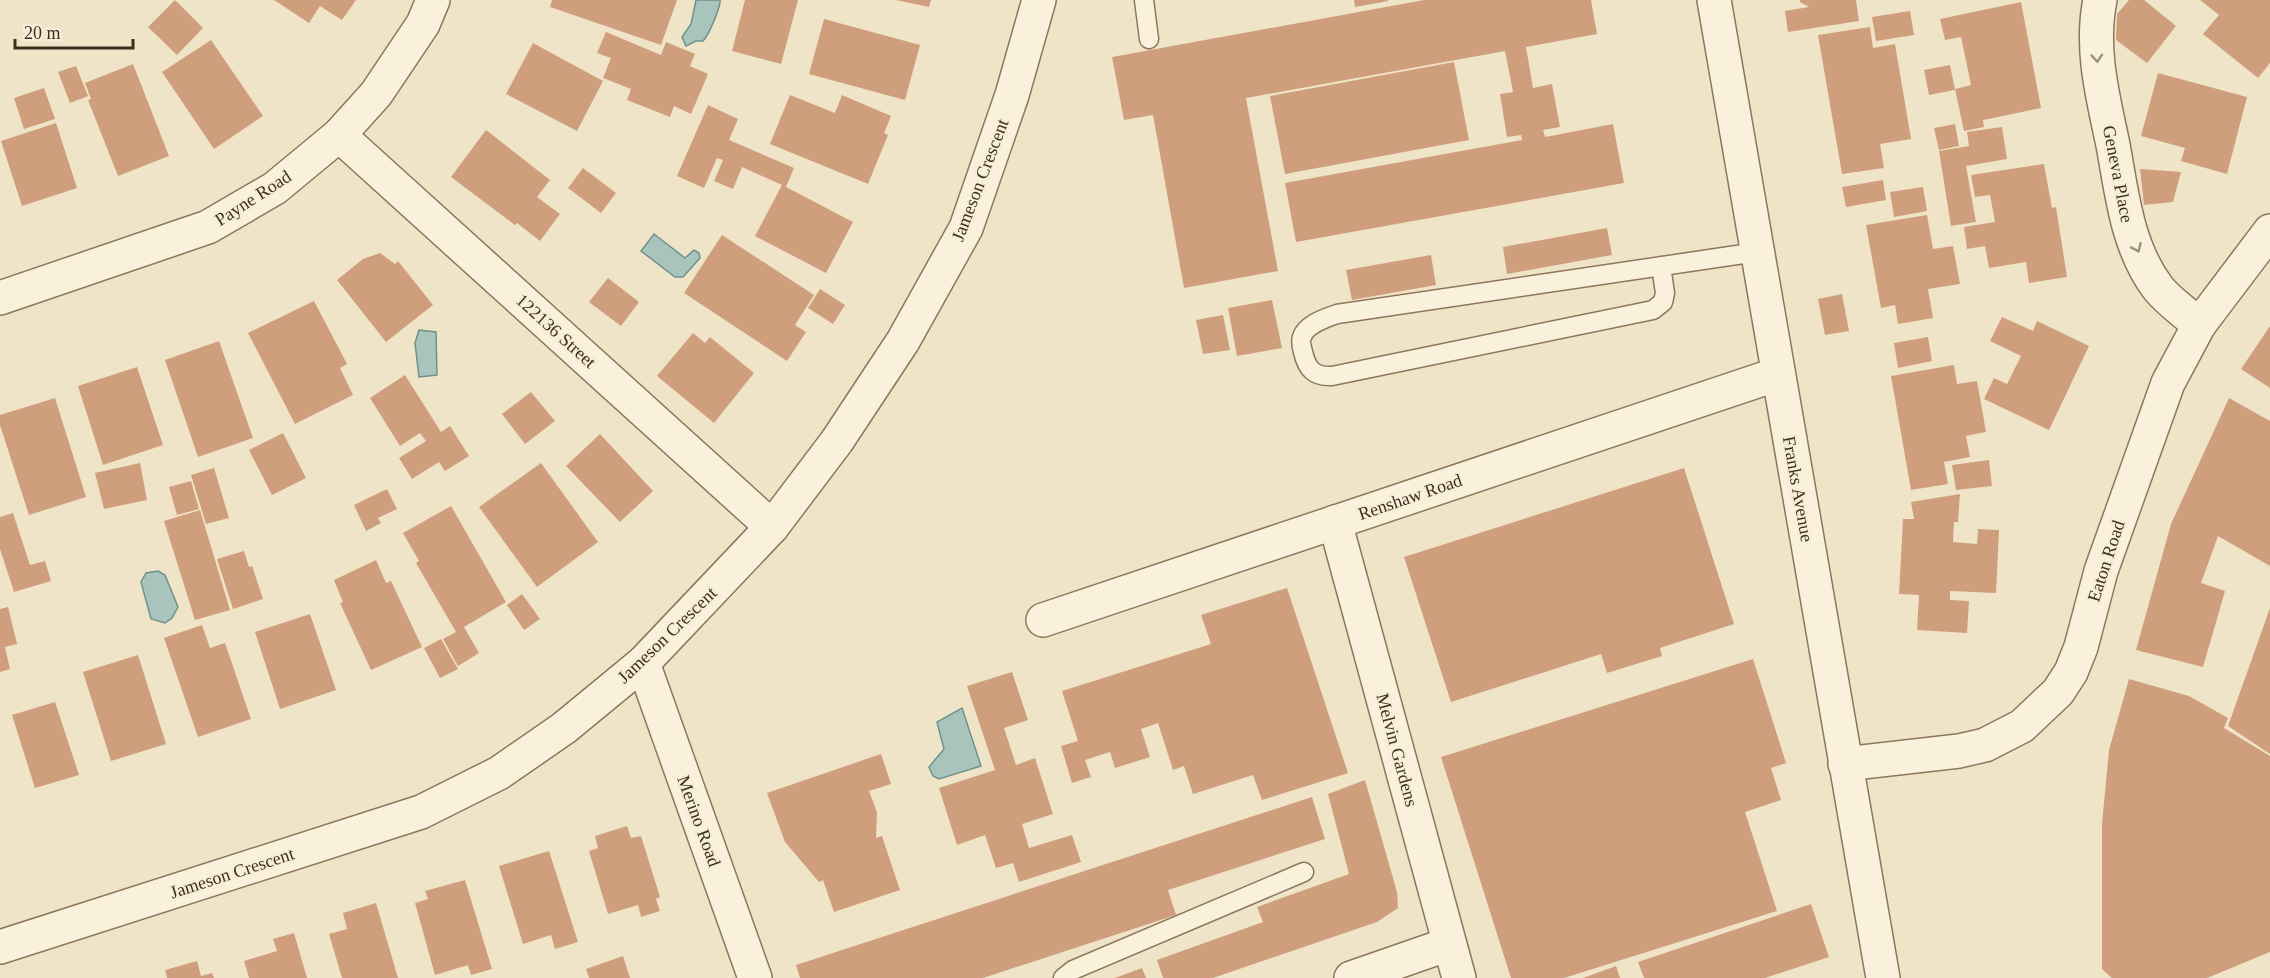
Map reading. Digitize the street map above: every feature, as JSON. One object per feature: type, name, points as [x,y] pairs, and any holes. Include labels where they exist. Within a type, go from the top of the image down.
[{"type":"street","name":"Payne Road","points":[[0,298],[208,227],[275,188],[339,135],[376,94],[423,24],[433,0]]},
{"type":"street","name":"Jameson Crescent","points":[[0,947],[421,812],[499,773],[564,728],[643,663],[772,527],[837,441],[903,341],[966,228],[1012,95],[1039,0]]},
{"type":"street","name":"Franks Avenue","points":[[1714,0],[1883,978]]},
{"type":"street","name":"Geneva Place","points":[[2100,0],[2095,24],[2097,63],[2129,229],[2146,268],[2159,289],[2199,325]]},
{"type":"street","name":"122136 Street","points":[[339,135],[772,527]]},
{"type":"street","name":"Eaton Road","points":[[1845,764],[1959,751],[1984,745],[2022,726],[2058,692],[2071,672],[2080,647],[2101,571],[2168,383],[2199,325],[2270,231]]},
{"type":"street","name":"Renshaw Road","points":[[1042,620],[1778,374]]},
{"type":"street","name":"Melvin Gardens","points":[[1335,522],[1459,978]]},
{"type":"street","name":"Merino Road","points":[[643,663],[755,978]]},
{"type":"street","points":[[1352,978],[1449,945]]},
{"type":"lane","points":[[1144,0],[1149,39]]},
{"type":"lane","points":[[1661,266],[1665,293],[1663,302],[1653,310],[1332,376],[1316,374],[1310,369],[1302,348],[1302,337],[1307,330],[1320,320],[1337,314],[1661,266],[1757,252]]},
{"type":"lane","points":[[1063,978],[1073,970],[1305,872]]},
{"type":"water","points":[[696,0],[720,0],[720,3],[703,41],[696,41],[686,46],[682,37],[691,24]]},
{"type":"water","points":[[654,234],[685,258],[694,250],[699,253],[700,258],[683,277],[675,277],[641,251]]},
{"type":"water","points":[[419,330],[436,332],[437,375],[419,377],[415,343]]},
{"type":"water","points":[[158,571],[165,575],[178,607],[172,618],[165,623],[151,619],[141,582],[146,573]]},
{"type":"water","points":[[962,708],[981,766],[939,779],[933,776],[929,767],[944,749],[937,722]]},
{"type":"building","points":[[175,0],[203,28],[177,55],[148,27]]},
{"type":"building","points":[[274,0],[356,0],[342,20],[320,6],[309,23]]},
{"type":"building","points":[[552,0],[677,0],[661,45],[550,7]]},
{"type":"building","points":[[745,0],[798,0],[781,64],[732,51]]},
{"type":"building","points":[[896,0],[931,0],[929,7]]},
{"type":"building","points":[[1354,0],[1388,0],[1388,1],[1355,7]]},
{"type":"building","points":[[1424,0],[1591,0],[1597,34],[1526,47],[1533,88],[1552,84],[1560,127],[1543,130],[1545,137],[1613,124],[1624,183],[1296,242],[1285,183],[1522,140],[1521,135],[1507,137],[1500,94],[1513,92],[1505,51],[1246,98],[1278,271],[1184,288],[1153,115],[1124,120],[1112,57]]},
{"type":"building","points":[[1800,0],[1856,0],[1859,21],[1788,32],[1785,11],[1809,7]]},
{"type":"building","points":[[2129,0],[2144,0],[2176,26],[2147,63],[2116,40],[2117,14]]},
{"type":"building","points":[[2200,0],[2270,0],[2270,63],[2258,78],[2203,34],[2219,15]]},
{"type":"building","points":[[2021,2],[2041,108],[1983,120],[1984,127],[1964,131],[1955,89],[1971,85],[1961,37],[1945,40],[1940,19]]},
{"type":"building","points":[[1910,11],[1914,35],[1876,41],[1872,17]]},
{"type":"building","points":[[824,19],[920,45],[905,100],[809,74]]},
{"type":"building","points":[[1870,27],[1873,48],[1895,44],[1911,139],[1880,144],[1884,168],[1842,174],[1818,35]]},
{"type":"building","points":[[606,32],[661,55],[666,42],[695,54],[690,66],[708,74],[691,114],[674,106],[670,117],[627,100],[631,89],[603,78],[611,58],[597,53]]},
{"type":"building","points":[[211,40],[263,116],[214,149],[162,72]]},
{"type":"building","points":[[533,43],[603,81],[577,131],[506,94]]},
{"type":"building","points":[[1454,62],[1469,140],[1285,174],[1270,96]]},
{"type":"building","points":[[133,64],[169,156],[118,176],[88,100],[91,99],[85,83]]},
{"type":"building","points":[[1950,65],[1955,90],[1929,95],[1924,70]]},
{"type":"building","points":[[76,66],[88,96],[70,103],[58,72]]},
{"type":"building","points":[[2158,73],[2247,97],[2227,174],[2181,161],[2185,148],[2141,136]]},
{"type":"building","points":[[44,88],[55,119],[24,129],[14,98]]},
{"type":"building","points":[[790,95],[835,113],[842,95],[891,116],[884,133],[888,135],[868,184],[770,144]]},
{"type":"building","points":[[708,105],[738,119],[729,140],[794,168],[786,187],[853,222],[826,273],[755,236],[782,185],[742,167],[733,189],[714,181],[723,160],[717,158],[704,188],[677,176]]},
{"type":"building","points":[[56,123],[77,188],[22,206],[1,141]]},
{"type":"building","points":[[1955,124],[1959,146],[1939,150],[1934,128]]},
{"type":"building","points":[[2002,127],[2007,159],[1966,166],[1976,222],[1951,226],[1939,151],[1969,146],[1967,132]]},
{"type":"building","points":[[486,130],[550,180],[537,197],[560,214],[540,241],[451,177]]},
{"type":"building","points":[[2044,164],[2052,208],[2056,207],[2067,277],[2029,283],[2026,262],[1989,268],[1985,246],[1967,249],[1964,227],[1995,222],[1990,195],[1975,197],[1971,175]]},
{"type":"building","points":[[583,168],[616,193],[601,213],[568,188]]},
{"type":"building","points":[[2140,169],[2181,172],[2173,202],[2144,205]]},
{"type":"building","points":[[1883,180],[1886,200],[1846,207],[1842,187]]},
{"type":"building","points":[[1923,187],[1927,211],[1894,217],[1890,192]]},
{"type":"building","points":[[1927,215],[1933,249],[1953,246],[1960,284],[1928,289],[1933,318],[1898,324],[1895,305],[1881,308],[1866,225]]},
{"type":"building","points":[[1607,228],[1612,255],[1507,274],[1503,247]]},
{"type":"building","points":[[722,235],[814,295],[795,325],[806,332],[787,361],[684,293]]},
{"type":"building","points":[[380,253],[395,264],[398,261],[433,305],[386,342],[337,280],[363,259]]},
{"type":"building","points":[[1431,255],[1436,285],[1352,300],[1346,270]]},
{"type":"building","points":[[608,278],[639,302],[621,326],[589,302]]},
{"type":"building","points":[[820,289],[845,305],[833,324],[808,308]]},
{"type":"building","points":[[1842,294],[1849,331],[1825,335],[1818,299]]},
{"type":"building","points":[[1272,300],[1282,348],[1237,356],[1228,308]]},
{"type":"building","points":[[314,301],[347,364],[340,368],[353,395],[295,424],[248,333]]},
{"type":"building","points":[[1223,315],[1230,350],[1203,354],[1196,320]]},
{"type":"building","points":[[2002,317],[2033,331],[2037,321],[2089,346],[2049,430],[1984,399],[1994,378],[2007,384],[2021,356],[1990,341]]},
{"type":"building","points":[[2270,326],[2270,388],[2241,369]]},
{"type":"building","points":[[693,333],[705,343],[710,337],[754,373],[714,423],[657,376]]},
{"type":"building","points":[[1928,337],[1932,361],[1898,368],[1894,343]]},
{"type":"building","points":[[219,341],[253,438],[198,457],[165,360]]},
{"type":"building","points":[[1954,365],[1957,384],[1977,381],[1986,432],[1966,436],[1970,457],[1944,462],[1948,484],[1911,490],[1891,376]]},
{"type":"building","points":[[137,367],[163,445],[103,465],[78,386]]},
{"type":"building","points":[[405,375],[441,432],[450,426],[469,456],[445,471],[439,462],[412,479],[399,458],[426,441],[420,433],[400,446],[370,398]]},
{"type":"building","points":[[531,392],[555,421],[525,444],[502,414]]},
{"type":"building","points":[[55,398],[86,497],[29,515],[0,425],[0,415]]},
{"type":"building","points":[[2229,398],[2270,421],[2270,566],[2218,536],[2201,583],[2225,591],[2203,667],[2136,650],[2171,524]]},
{"type":"building","points":[[283,433],[306,478],[272,495],[249,450]]},
{"type":"building","points":[[600,434],[653,491],[620,522],[566,466]]},
{"type":"building","points":[[1989,460],[1992,486],[1956,490],[1952,465]]},
{"type":"building","points":[[140,463],[147,500],[104,509],[95,473]]},
{"type":"building","points":[[541,463],[598,542],[537,587],[479,507]]},
{"type":"building","points":[[214,468],[229,518],[206,524],[191,475]]},
{"type":"building","points":[[1684,468],[1734,624],[1660,648],[1662,656],[1607,673],[1601,654],[1451,702],[1404,557]]},
{"type":"building","points":[[191,481],[199,509],[177,515],[169,487]]},
{"type":"building","points":[[387,489],[397,509],[378,518],[381,523],[366,531],[354,505]]},
{"type":"building","points":[[1960,494],[1958,522],[1954,522],[1953,542],[1977,544],[1978,529],[1999,530],[1996,593],[1950,591],[1950,600],[1969,601],[1967,633],[1917,630],[1919,595],[1899,594],[1903,519],[1914,519],[1911,502]]},
{"type":"building","points":[[451,506],[506,602],[464,627],[479,653],[458,666],[443,639],[456,632],[416,563],[419,561],[403,533]]},
{"type":"building","points":[[200,510],[230,610],[195,620],[164,521]]},
{"type":"building","points":[[13,513],[30,565],[45,561],[51,581],[14,592],[0,549],[0,517]]},
{"type":"building","points":[[244,551],[249,567],[252,566],[263,599],[233,609],[217,559]]},
{"type":"building","points":[[376,560],[386,583],[391,581],[422,647],[371,670],[340,603],[343,602],[334,580]]},
{"type":"building","points":[[1287,588],[1348,773],[1262,800],[1253,775],[1193,794],[1184,766],[1173,770],[1158,723],[1141,729],[1150,757],[1115,768],[1110,752],[1085,760],[1091,777],[1072,783],[1061,746],[1078,741],[1062,691],[1211,644],[1201,615]]},
{"type":"building","points":[[522,594],[540,619],[524,630],[507,605]]},
{"type":"building","points":[[8,607],[17,644],[5,647],[10,669],[0,672],[0,609]]},
{"type":"building","points":[[2270,608],[2270,754],[2228,726]]},
{"type":"building","points":[[310,614],[336,690],[280,709],[255,632]]},
{"type":"building","points":[[202,625],[210,648],[225,643],[251,719],[198,737],[164,638]]},
{"type":"building","points":[[441,639],[458,669],[440,678],[424,648]]},
{"type":"building","points":[[138,655],[166,744],[111,761],[83,672]]},
{"type":"building","points":[[1753,659],[1786,763],[1771,768],[1781,800],[1745,812],[1777,911],[1564,978],[1511,978],[1441,757]]},
{"type":"building","points":[[1012,672],[1028,720],[1004,728],[1016,765],[1035,758],[1053,814],[1022,824],[1029,848],[1072,835],[1081,862],[1019,882],[1013,863],[996,868],[985,835],[957,845],[939,788],[995,770],[967,686]]},
{"type":"building","points":[[2129,679],[2189,696],[2228,718],[2224,728],[2270,756],[2270,952],[2207,978],[2112,978],[2102,969],[2102,824],[2109,750]]},
{"type":"building","points":[[55,702],[79,775],[35,788],[12,715]]},
{"type":"building","points":[[881,754],[891,784],[869,791],[877,812],[876,838],[882,836],[900,890],[834,912],[823,880],[819,882],[785,842],[767,793]]},
{"type":"building","points":[[1365,780],[1397,892],[1398,908],[1377,922],[1213,978],[1163,978],[1157,960],[1263,922],[1257,907],[1349,874],[1328,794]]},
{"type":"building","points":[[1312,797],[1325,839],[1168,890],[1176,915],[983,978],[800,978],[796,965]]},
{"type":"building","points":[[627,826],[631,838],[641,836],[660,897],[656,899],[660,911],[641,917],[638,905],[608,914],[589,851],[598,848],[595,836]]},
{"type":"building","points":[[549,851],[578,942],[555,949],[551,935],[523,944],[499,866]]},
{"type":"building","points":[[465,880],[492,969],[471,975],[468,965],[435,975],[415,903],[428,899],[425,891]]},
{"type":"building","points":[[376,903],[398,978],[342,978],[329,934],[347,929],[343,913]]},
{"type":"building","points":[[1811,904],[1829,957],[1765,978],[1644,978],[1638,962]]},
{"type":"building","points":[[294,933],[307,978],[249,978],[244,961],[277,951],[273,939]]},
{"type":"building","points":[[623,956],[630,978],[589,978],[586,969]]},
{"type":"building","points":[[197,961],[201,976],[212,973],[214,978],[167,978],[165,970]]},
{"type":"building","points":[[1616,966],[1620,978],[1583,978]]},
{"type":"building","points":[[1142,968],[1146,978],[1115,978]]}]
